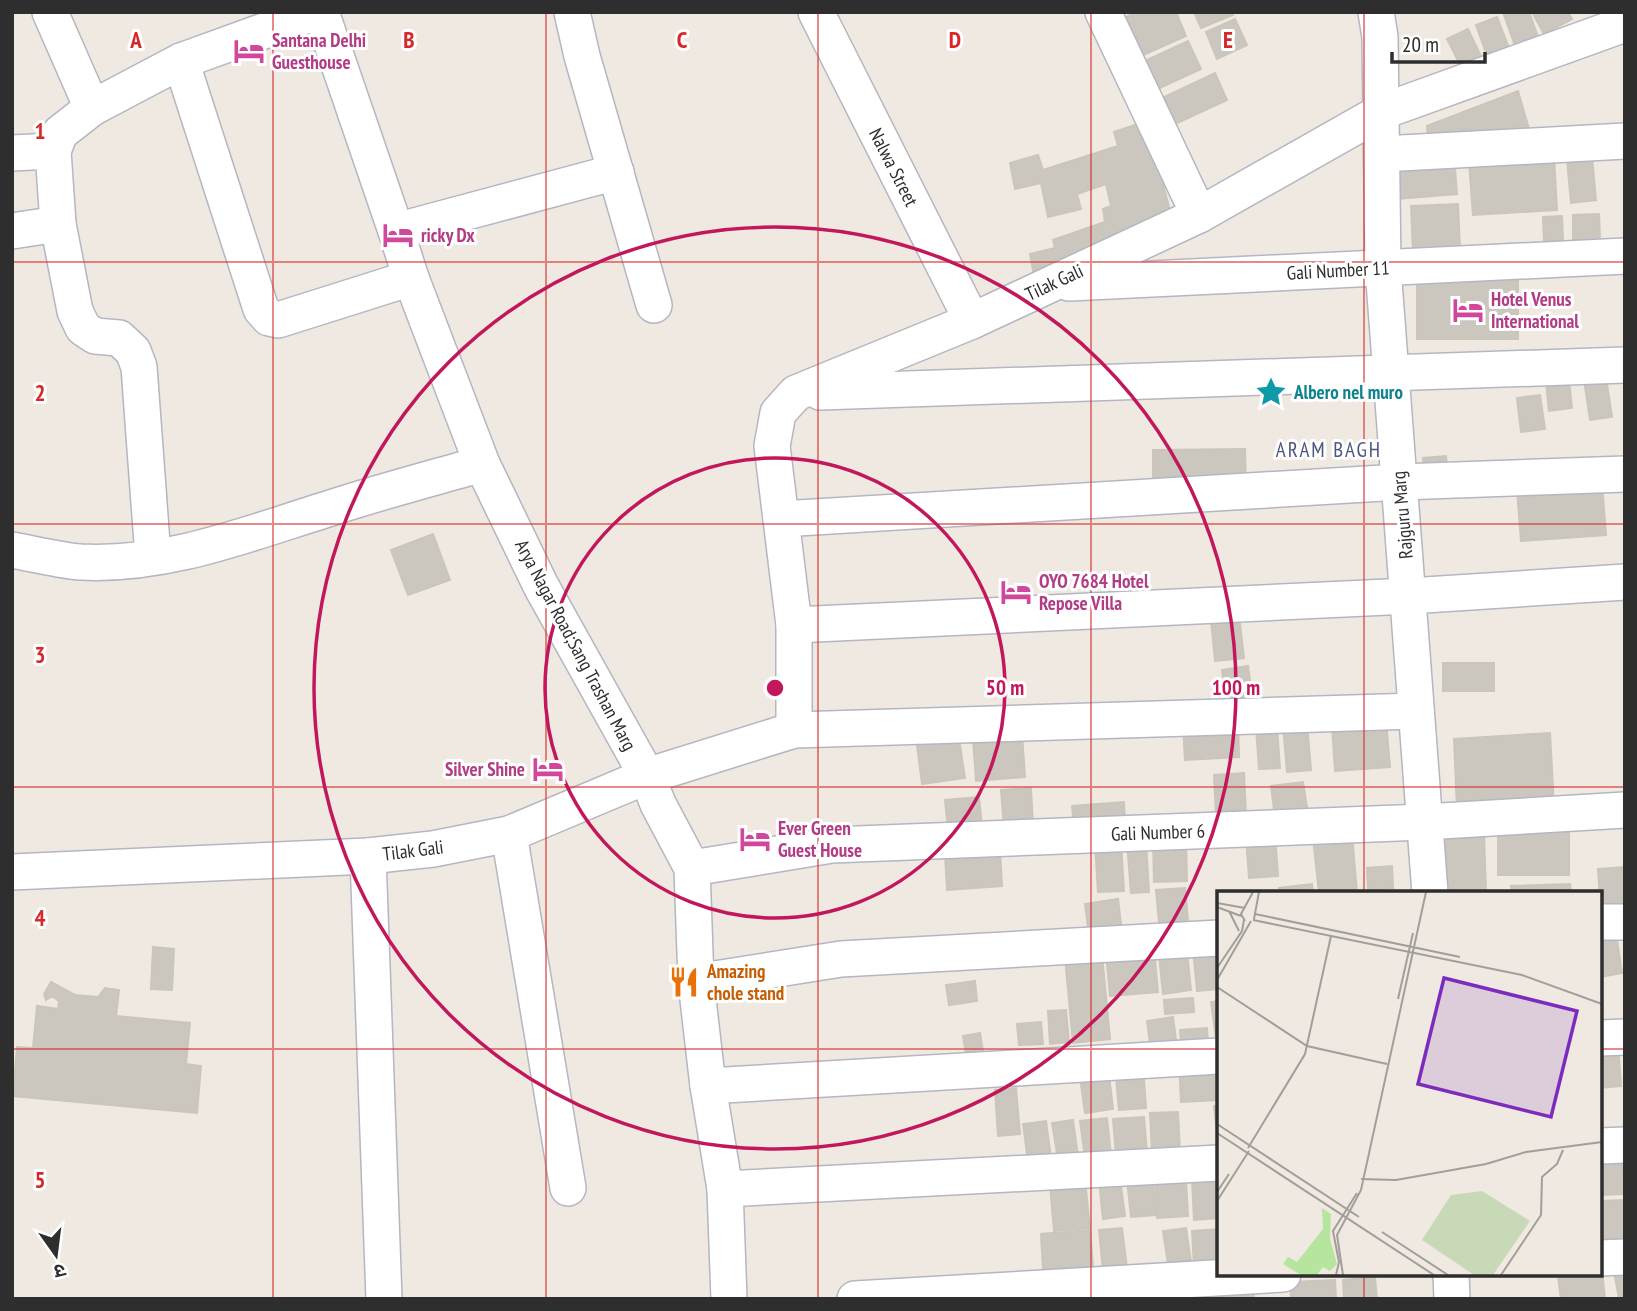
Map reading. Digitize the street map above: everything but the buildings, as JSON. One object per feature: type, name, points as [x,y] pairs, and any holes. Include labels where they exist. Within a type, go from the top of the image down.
[{"type":"street","points":[[50,12],[92,108]]},
{"type":"street","points":[[153,557],[139,367],[133,351],[119,338],[95,336],[83,328],[75,311],[58,224],[52,150],[60,133],[92,108],[181,61],[318,12]]},
{"type":"street","name":"Arya Nagar Road;Sang Trashan Marg","points":[[318,12],[411,278],[482,464],[541,586],[647,776],[658,804],[692,868],[696,982],[708,1086],[725,1189],[729,1299]]},
{"type":"street","points":[[572,12],[582,56],[654,305]]},
{"type":"street","name":"Nalwa Street","points":[[816,12],[972,321]]},
{"type":"street","points":[[1102,12],[1199,215]]},
{"type":"street","name":"Rajguru Marg","points":[[1376,12],[1380,37],[1383,268],[1430,891]]},
{"type":"street","name":"Tilak Gali","points":[[796,393],[972,321],[1199,215],[1381,112],[1625,24]]},
{"type":"street","points":[[181,61],[261,309],[268,318],[278,320],[411,278]]},
{"type":"street","points":[[1382,154],[1625,141]]},
{"type":"street","points":[[12,153],[52,150]]},
{"type":"street","points":[[396,231],[616,172]]},
{"type":"street","points":[[12,231],[58,224]]},
{"type":"street","name":"Gali Number 11","points":[[1050,284],[1625,256]]},
{"type":"street","points":[[794,730],[794,625],[772,446],[778,413],[796,393],[1625,365]]},
{"type":"street","points":[[12,550],[79,562],[132,560],[185,552],[482,464]]},
{"type":"street","points":[[781,519],[1400,482],[1625,474]]},
{"type":"street","points":[[794,625],[1409,596],[1625,582]]},
{"type":"street","name":"Tilak Gali","points":[[12,872],[368,856],[433,849],[509,834],[647,776],[794,730],[1416,710]]},
{"type":"street","name":"Gali Number 6","points":[[692,868],[832,845],[1424,822],[1625,810]]},
{"type":"street","points":[[509,834],[568,1188]]},
{"type":"street","points":[[368,856],[384,1299]]},
{"type":"street","points":[[1602,922],[1625,922]]},
{"type":"street","points":[[696,982],[841,958],[1217,938]]},
{"type":"street","points":[[1602,1038],[1625,1037]]},
{"type":"street","points":[[708,1086],[1217,1056]]},
{"type":"street","points":[[1602,1146],[1625,1145]]},
{"type":"street","points":[[725,1189],[1217,1163]]},
{"type":"street","points":[[1602,1258],[1625,1258]]},
{"type":"street","points":[[855,1299],[1249,1276]]},
{"type":"street","points":[[1451,1276],[1452,1299]]},
{"type":"place","name":"Santana Delhi Guesthouse","points":[[249,51]]},
{"type":"place","name":"ricky Dx","points":[[398,235]]},
{"type":"place","name":"Hotel Venus International","points":[[1468,310]]},
{"type":"place","name":"Albero nel muro","points":[[1271,392]]},
{"type":"place","name":"OYO 7684 Hotel Repose Villa","points":[[1016,592]]},
{"type":"place","name":"Silver Shine","points":[[548,769]]},
{"type":"place","name":"Ever Green Guest House","points":[[755,839]]},
{"type":"place","name":"Amazing chole stand","points":[[684,982]]},
{"type":"district","name":"ARAM BAGH","points":[[1329,450]]}]
